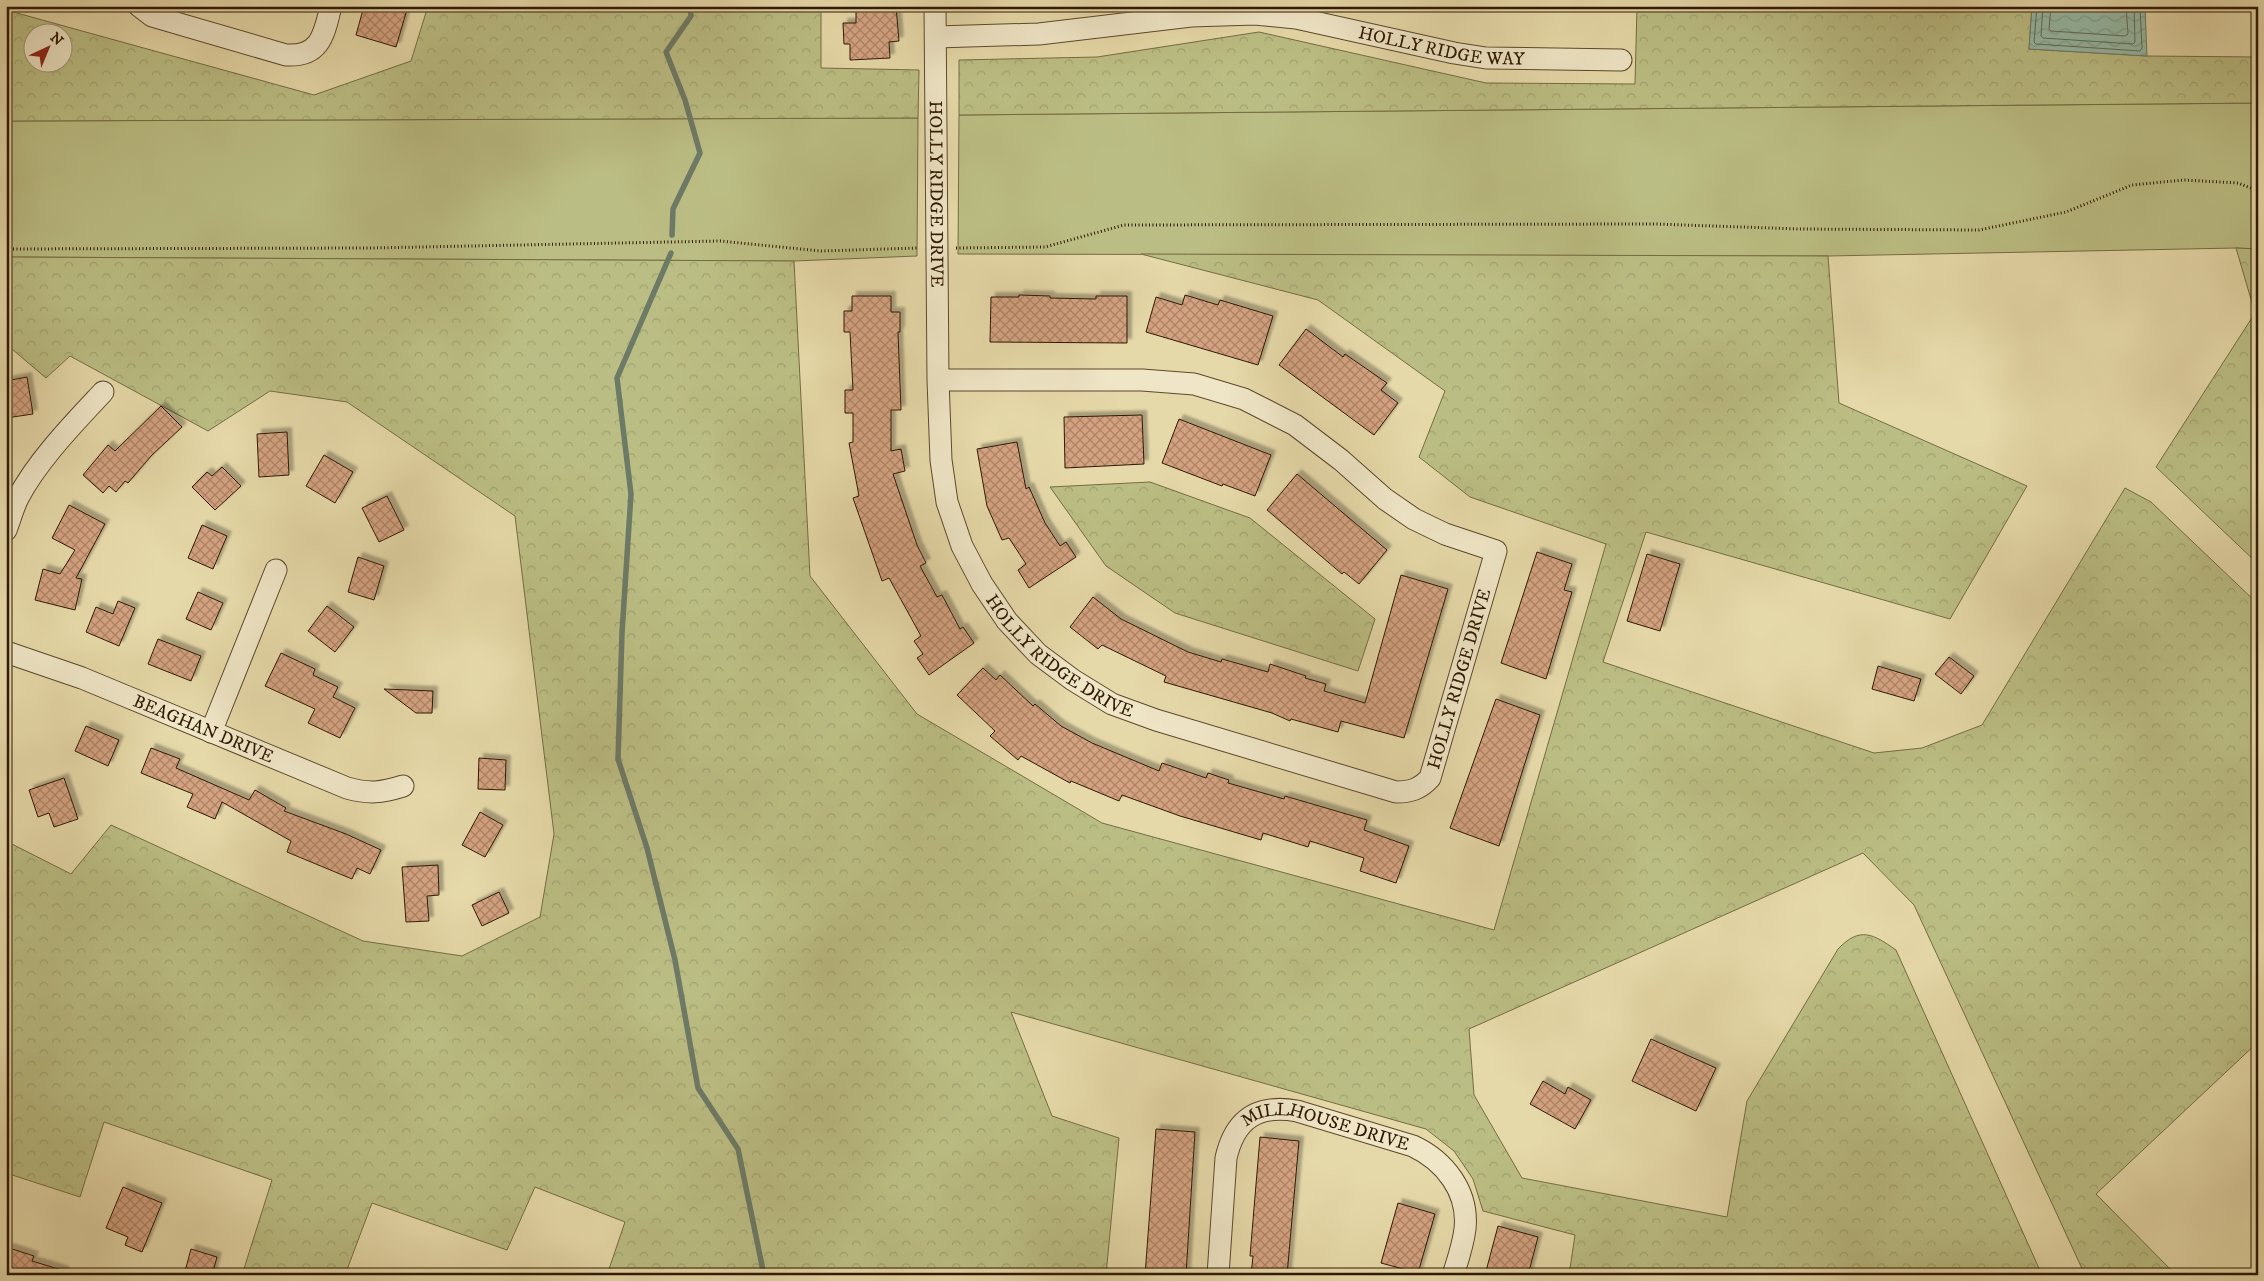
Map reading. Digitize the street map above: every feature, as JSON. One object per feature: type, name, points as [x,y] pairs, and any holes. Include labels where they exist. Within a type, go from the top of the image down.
[{"type":"street","points":[[139,6],[152,16],[286,55],[298,55],[310,52],[319,43],[331,6]]},
{"type":"street","name":"HOLLY RIDGE DRIVE","points":[[935,6],[938,380],[941,460],[947,502],[962,546],[982,584],[1007,621],[1038,654],[1072,680],[1112,704],[1156,720],[1396,792],[1408,792],[1421,787],[1430,778],[1496,552],[1445,534],[1414,519],[1385,499],[1341,460],[1295,424],[1244,399],[1194,384],[1142,380],[938,380]]},
{"type":"street","name":"HOLLY RIDGE WAY","points":[[936,37],[1039,34],[1256,10],[1454,53],[1486,58],[1621,60]]},
{"type":"street","points":[[6,530],[18,498],[30,480],[62,435],[103,392]]},
{"type":"street","points":[[211,732],[276,570]]},
{"type":"street","name":"BEAGHAN DRIVE","points":[[6,652],[82,678],[347,788],[366,793],[383,793],[403,786]]},
{"type":"street","name":"MILLHOUSE DRIVE","points":[[1218,1275],[1226,1158],[1230,1140],[1238,1126],[1251,1116],[1266,1109],[1281,1108],[1413,1146],[1429,1153],[1443,1166],[1454,1181],[1462,1197],[1466,1215],[1462,1244],[1454,1275]]},
{"type":"path","points":[[6,249],[370,248],[720,241],[821,251],[1045,247],[1124,225],[1655,224],[1798,229],[1979,230],[2066,212],[2132,185],[2184,180],[2238,183],[2258,191]]},
{"type":"green space","points":[[428,6],[821,6],[821,68],[919,70],[918,118],[6,121],[6,10],[49,22],[22,22],[22,72],[72,72],[72,28],[314,95],[411,61]]},
{"type":"green space","points":[[1637,6],[2032,6],[2029,49],[2147,56],[2258,57],[2258,103],[959,115],[959,60],[1097,57],[1259,32],[1486,83],[1635,84]]},
{"type":"green space","points":[[2258,103],[2258,249],[1828,256],[958,254],[959,115]]},
{"type":"green space","points":[[918,118],[917,256],[794,261],[6,257],[6,121]]},
{"type":"green space","points":[[2236,248],[2258,249],[2258,564],[2156,467],[2255,313]]},
{"type":"green space","points":[[1141,254],[1828,256],[1839,403],[2027,486],[1950,619],[1646,532],[1603,662],[1874,753],[1922,748],[1982,725],[2125,488],[2151,502],[2258,604],[2258,1042],[2096,1194],[2176,1275],[2085,1275],[1914,905],[1863,853],[1469,1029],[1474,1095],[1522,1178],[1727,1217],[1747,1101],[1838,949],[1853,937],[1867,935],[1880,940],[1896,950],[2042,1275],[1569,1275],[1575,1235],[1483,1211],[1473,1179],[1454,1151],[1426,1129],[1011,1012],[1052,1116],[1119,1138],[1106,1275],[607,1275],[625,1222],[535,1187],[507,1250],[372,1203],[345,1275],[242,1275],[272,1180],[104,1122],[80,1197],[6,1173],[6,841],[71,874],[111,825],[363,941],[462,956],[540,917],[554,834],[515,516],[347,402],[270,391],[208,431],[70,356],[46,378],[6,344],[6,257],[794,261],[810,576],[917,714],[1102,823],[1494,930],[1606,544],[1470,497],[1419,457],[1445,391],[1318,300]]},
{"type":"green space","points":[[1150,482],[1250,518],[1375,619],[1358,671],[1175,613],[1106,566],[1050,487]]},
{"type":"water","points":[[2032,6],[2145,6],[2147,56],[2029,49]]},
{"type":"building","points":[[364,6],[408,6],[396,47],[356,35]]},
{"type":"building","points":[[856,6],[896,6],[899,41],[889,42],[890,58],[850,60],[850,44],[844,44],[843,23],[856,23]]},
{"type":"building","points":[[1019,295],[1096,299],[1096,296],[1127,296],[1127,343],[990,342],[991,297],[1019,297]]},
{"type":"building","points":[[1185,295],[1218,305],[1220,300],[1273,316],[1258,365],[1146,332],[1156,297],[1182,305]]},
{"type":"building","points":[[852,296],[891,296],[891,312],[900,312],[900,332],[898,332],[901,410],[891,410],[891,451],[901,449],[905,471],[893,474],[917,545],[926,563],[920,566],[937,597],[942,595],[960,629],[963,627],[974,643],[929,675],[917,658],[923,654],[914,641],[921,636],[889,578],[882,581],[853,498],[859,496],[849,443],[853,442],[853,413],[845,413],[845,390],[853,390],[850,332],[844,332],[844,311],[852,311]]},
{"type":"building","points":[[1306,329],[1343,357],[1345,354],[1387,383],[1381,390],[1398,403],[1374,435],[1279,365]]},
{"type":"building","points":[[27,377],[33,414],[6,418],[6,381]]},
{"type":"building","points":[[161,406],[182,427],[151,456],[128,483],[125,481],[116,492],[109,486],[103,493],[83,475],[108,445],[115,451]]},
{"type":"building","points":[[1142,415],[1144,464],[1065,468],[1064,417]]},
{"type":"building","points":[[1179,419],[1271,455],[1255,496],[1223,484],[1222,486],[1162,463]]},
{"type":"building","points":[[287,432],[289,475],[259,477],[257,434]]},
{"type":"building","points":[[1017,442],[1026,489],[1029,487],[1045,523],[1060,546],[1066,542],[1076,557],[1029,588],[1018,570],[1026,564],[1009,538],[1002,540],[987,506],[977,449]]},
{"type":"building","points":[[324,455],[353,472],[335,503],[306,486]]},
{"type":"building","points":[[222,467],[241,486],[215,510],[192,487],[207,472],[212,476]]},
{"type":"building","points":[[1297,474],[1387,550],[1359,584],[1344,572],[1342,574],[1267,510]]},
{"type":"building","points":[[387,496],[404,530],[379,542],[362,508]]},
{"type":"building","points":[[69,505],[105,524],[76,578],[82,579],[75,610],[35,600],[43,569],[60,574],[75,550],[52,538]]},
{"type":"building","points":[[202,525],[227,536],[213,569],[188,558]]},
{"type":"building","points":[[1537,552],[1572,564],[1564,590],[1572,592],[1546,679],[1501,663]]},
{"type":"building","points":[[1647,554],[1680,564],[1660,631],[1627,621]]},
{"type":"building","points":[[358,557],[384,566],[374,600],[348,592]]},
{"type":"building","points":[[1401,575],[1448,589],[1404,738],[1341,721],[1338,732],[1291,719],[1290,721],[1272,713],[1164,682],[1166,676],[1102,645],[1098,649],[1070,627],[1093,597],[1121,619],[1188,652],[1221,662],[1222,659],[1268,672],[1270,664],[1326,684],[1324,691],[1365,703]]},
{"type":"building","points":[[198,592],[223,603],[211,630],[186,619]]},
{"type":"building","points":[[118,601],[135,608],[119,646],[86,632],[96,607],[113,614]]},
{"type":"building","points":[[327,606],[354,627],[335,652],[308,631]]},
{"type":"building","points":[[158,639],[201,656],[191,681],[148,664]]},
{"type":"building","points":[[281,653],[315,669],[313,675],[338,687],[333,697],[355,708],[340,738],[308,723],[315,709],[265,686]]},
{"type":"building","points":[[1949,657],[1974,676],[1961,694],[1935,674]]},
{"type":"building","points":[[1878,666],[1921,679],[1914,701],[1872,689]]},
{"type":"building","points":[[983,668],[996,680],[1000,675],[1033,706],[1035,704],[1061,726],[1092,743],[1159,771],[1162,763],[1206,778],[1208,773],[1229,780],[1228,783],[1284,799],[1285,796],[1367,820],[1364,830],[1409,846],[1396,883],[1360,871],[1364,858],[1310,841],[1308,847],[1263,833],[1261,840],[1180,816],[1122,795],[1119,801],[1071,781],[1070,783],[1021,756],[1018,760],[990,736],[995,731],[957,695]]},
{"type":"building","points":[[384,689],[433,691],[432,713],[416,713]]},
{"type":"building","points":[[1496,699],[1540,715],[1499,846],[1450,828]]},
{"type":"building","points":[[86,726],[119,740],[108,766],[75,751]]},
{"type":"building","points":[[151,748],[180,759],[176,768],[249,800],[255,790],[286,808],[284,811],[346,834],[381,850],[370,874],[357,868],[352,879],[287,852],[291,841],[222,802],[215,819],[187,807],[193,794],[141,773]]},
{"type":"building","points":[[479,758],[506,760],[505,790],[478,789]]},
{"type":"building","points":[[64,778],[78,819],[54,827],[49,813],[38,817],[29,790]]},
{"type":"building","points":[[480,812],[503,825],[485,857],[462,845]]},
{"type":"building","points":[[438,865],[439,895],[427,896],[429,921],[406,922],[402,867]]},
{"type":"building","points":[[499,892],[509,913],[482,926],[472,905]]},
{"type":"building","points":[[1651,1039],[1716,1068],[1696,1111],[1632,1081]]},
{"type":"building","points":[[1543,1081],[1565,1094],[1568,1087],[1591,1100],[1575,1129],[1530,1104]]},
{"type":"building","points":[[1156,1129],[1195,1132],[1186,1275],[1145,1275]]},
{"type":"building","points":[[1260,1137],[1299,1141],[1287,1275],[1251,1275],[1253,1256],[1250,1256]]},
{"type":"building","points":[[123,1187],[162,1203],[142,1252],[125,1245],[128,1237],[106,1228]]},
{"type":"building","points":[[1398,1203],[1435,1214],[1418,1273],[1381,1263]]},
{"type":"building","points":[[1498,1226],[1538,1237],[1528,1275],[1485,1275]]},
{"type":"building","points":[[6,1247],[34,1256],[32,1261],[65,1271],[64,1275],[6,1275]]},
{"type":"building","points":[[191,1249],[217,1257],[212,1275],[184,1275]]},
{"type":"waterway","points":[[672,235],[673,209],[700,153],[685,100],[666,52],[691,16],[690,6]]},
{"type":"waterway","points":[[671,253],[617,378],[631,494],[622,633],[618,759],[647,848],[675,960],[698,1088],[738,1149],[764,1275]]}]
